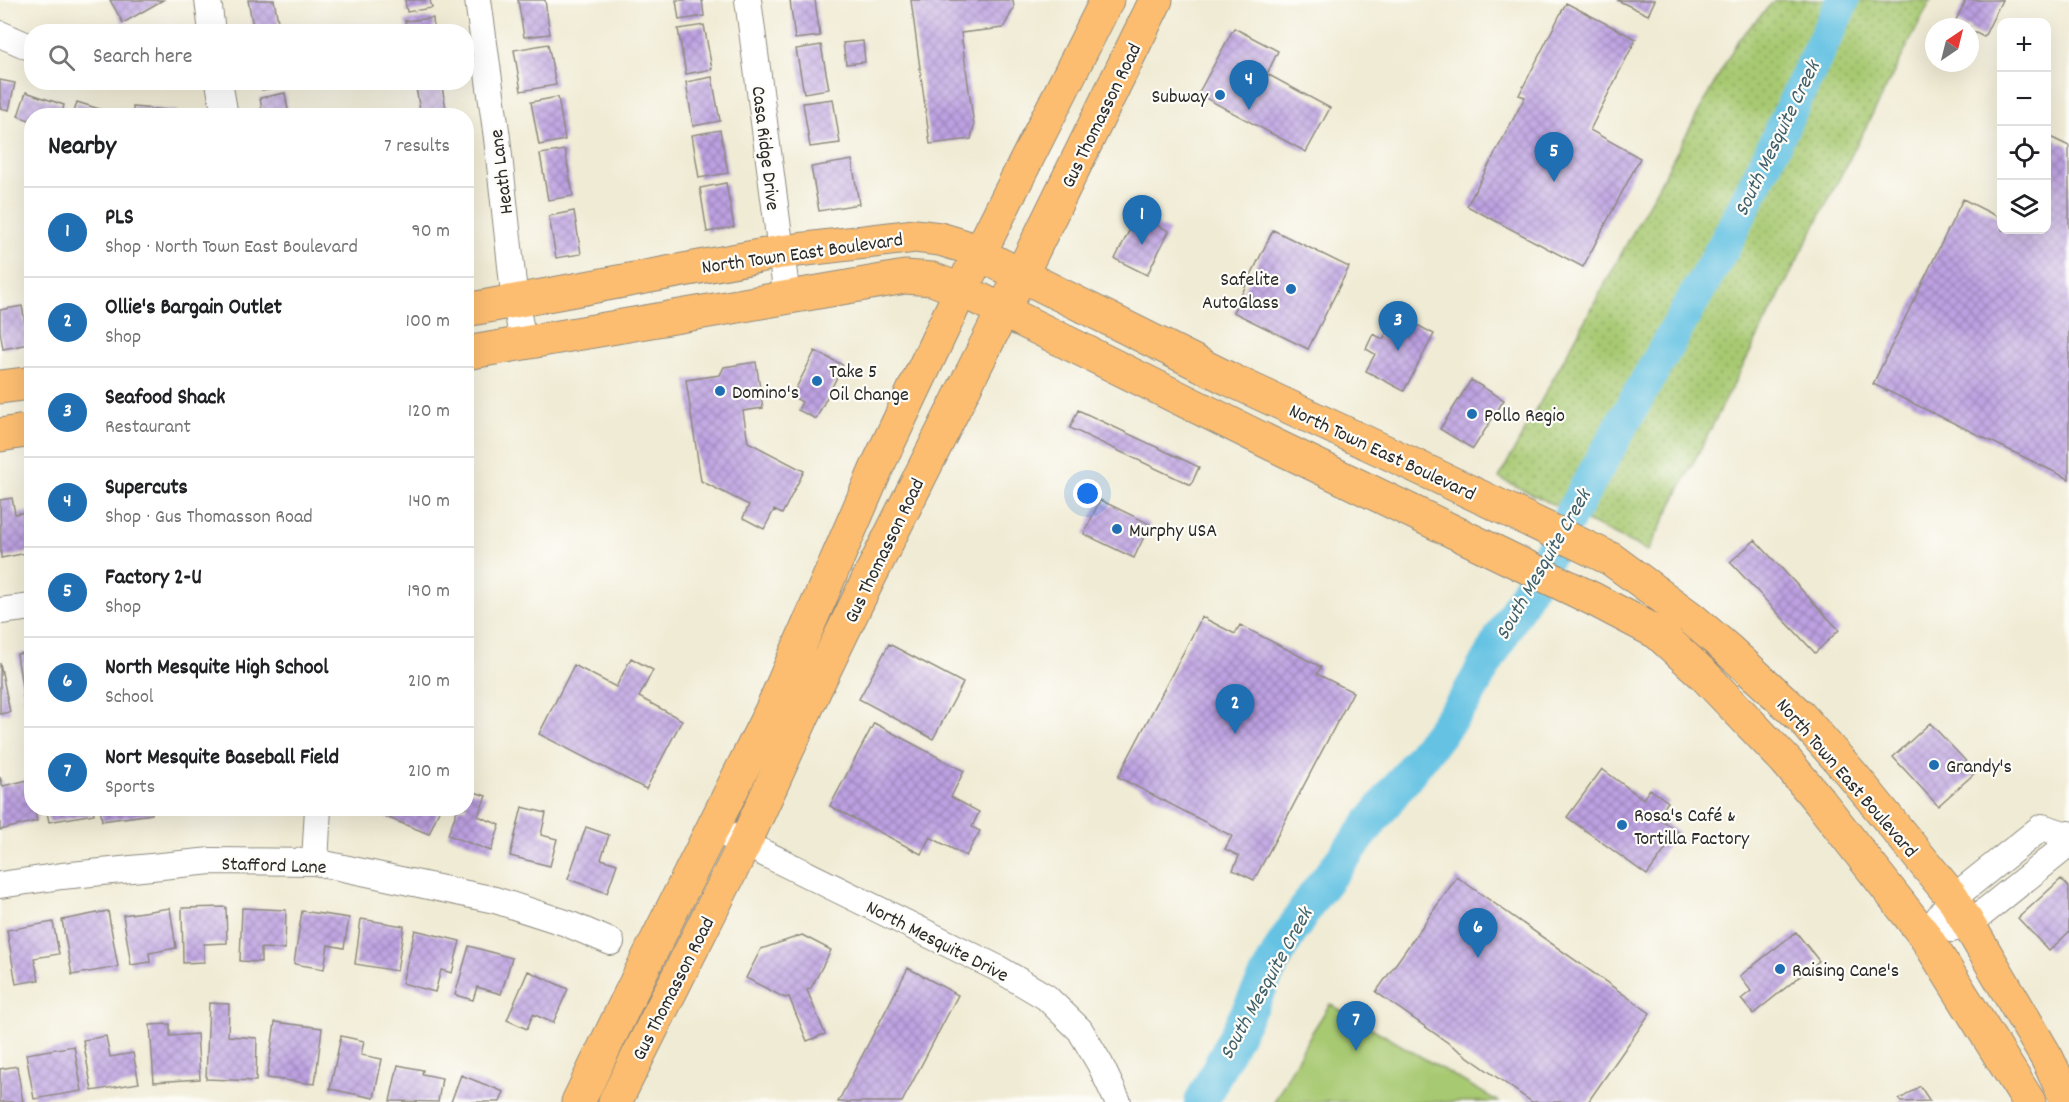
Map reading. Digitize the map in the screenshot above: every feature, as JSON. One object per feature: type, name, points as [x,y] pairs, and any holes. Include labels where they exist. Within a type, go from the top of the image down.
[{"type":"main road","name":"Gus Thomasson Road","points":[[583,1092],[771,711],[878,465],[979,254],[1107,0]]},
{"type":"main road","name":"Gus Thomasson Road","points":[[615,1102],[745,843],[863,590],[1156,0]]},
{"type":"main road","name":"North Town East Boulevard","points":[[474,309],[781,252],[915,236],[940,239],[963,246],[1229,379],[1611,559],[1691,618],[1726,648],[1801,717],[1854,777],[1961,911],[2047,1058],[2068,1102]]},
{"type":"main road","name":"North Town East Boulevard","points":[[474,352],[905,277],[932,279],[962,290],[1658,633],[1703,674],[1786,761],[1820,802],[1925,936],[2029,1102]]},
{"type":"main road","points":[[0,387],[24,384]]},
{"type":"main road","points":[[1272,444],[1302,413]]},
{"type":"main road","points":[[0,435],[24,431]]},
{"type":"main road","points":[[830,574],[863,590]]},
{"type":"main road","points":[[1771,747],[1801,717]]},
{"type":"main road","points":[[583,1092],[615,1102]]},
{"type":"street","points":[[208,0],[211,24]]},
{"type":"street","name":"Heath Lane","points":[[478,0],[497,138],[515,302],[524,343]]},
{"type":"street","name":"Casa Ridge Drive","points":[[748,0],[787,297]]},
{"type":"street","points":[[0,34],[24,44]]},
{"type":"street","points":[[220,90],[224,108]]},
{"type":"street","points":[[0,612],[24,608]]},
{"type":"street","points":[[315,862],[318,816]]},
{"type":"street","points":[[1925,936],[1961,911],[2042,827],[2066,834]]},
{"type":"street","name":"North Mesquite Drive","points":[[713,828],[997,968],[1053,1001],[1080,1030],[1118,1102]]},
{"type":"street","name":"Stafford Lane","points":[[0,885],[62,876],[212,861],[315,862],[495,900],[566,923],[611,942]]},
{"type":"green space","points":[[1775,0],[1931,0],[1648,551],[1499,478],[1738,40]]},
{"type":"green space","points":[[1330,1004],[1499,1102],[1274,1102]]},
{"type":"building","points":[[110,0],[163,0],[123,23]]},
{"type":"building","points":[[248,0],[274,0],[278,24],[252,24]]},
{"type":"building","points":[[405,0],[430,0],[432,8],[407,12]]},
{"type":"building","points":[[518,0],[545,0],[550,34],[524,37]]},
{"type":"building","points":[[676,0],[702,0],[704,16],[679,20]]},
{"type":"building","points":[[790,0],[815,0],[820,36],[795,39]]},
{"type":"building","points":[[911,0],[1013,0],[1014,8],[1003,28],[961,33],[974,126],[971,139],[930,144]]},
{"type":"building","points":[[1617,0],[1655,0],[1648,15]]},
{"type":"building","points":[[1961,0],[2002,0],[1984,37],[1979,34],[1979,18],[1957,18],[1965,2]]},
{"type":"building","points":[[1566,3],[1636,39],[1590,130],[1640,158],[1583,267],[1467,206],[1525,97],[1519,95]]},
{"type":"building","points":[[433,18],[433,24],[406,24],[405,21]]},
{"type":"building","points":[[704,25],[712,69],[686,74],[678,29]]},
{"type":"building","points":[[1234,28],[1278,51],[1267,74],[1330,108],[1306,152],[1198,94]]},
{"type":"building","points":[[863,41],[865,62],[846,64],[843,43]]},
{"type":"building","points":[[548,44],[556,85],[521,91],[514,50]]},
{"type":"building","points":[[821,45],[829,89],[804,93],[796,49]]},
{"type":"building","points":[[712,77],[720,121],[693,126],[686,82]]},
{"type":"building","points":[[0,80],[15,83],[9,110],[0,108]]},
{"type":"building","points":[[416,90],[443,90],[446,108],[420,108]]},
{"type":"building","points":[[26,92],[64,105],[63,108],[24,108],[24,118],[18,116]]},
{"type":"building","points":[[285,93],[288,108],[262,108],[260,98]]},
{"type":"building","points":[[558,97],[565,140],[539,145],[531,102]]},
{"type":"building","points":[[833,99],[840,143],[810,147],[803,103]]},
{"type":"building","points":[[77,102],[96,108],[75,108]]},
{"type":"building","points":[[720,130],[728,173],[699,178],[692,135]]},
{"type":"building","points":[[2051,137],[2069,146],[2069,479],[1873,384],[1963,199],[1997,216],[1997,234],[2051,234]]},
{"type":"building","points":[[565,150],[573,196],[548,200],[540,154]]},
{"type":"building","points":[[852,160],[859,204],[819,211],[811,167]]},
{"type":"building","points":[[726,183],[734,227],[707,232],[700,188]]},
{"type":"building","points":[[574,211],[581,254],[556,258],[549,216]]},
{"type":"building","points":[[1137,215],[1169,231],[1147,275],[1115,259]]},
{"type":"building","name":"Safelite AutoGlass","points":[[1273,230],[1349,267],[1308,349],[1233,312]]},
{"type":"building","points":[[22,306],[24,345],[3,349],[0,310]]},
{"type":"building","points":[[1397,314],[1434,334],[1404,391],[1366,371],[1375,354],[1366,349],[1373,334],[1383,339]]},
{"type":"building","name":"Take 5 Oil Change","points":[[815,351],[843,365],[816,419],[798,410],[802,402],[792,396]]},
{"type":"building","points":[[756,362],[763,408],[743,411],[748,442],[804,471],[782,514],[774,510],[764,529],[743,518],[749,505],[701,481],[686,380],[720,375],[724,367]]},
{"type":"building","name":"Pollo Regio","points":[[1471,380],[1504,400],[1473,449],[1440,429]]},
{"type":"building","name":"Murphy USA","points":[[1078,410],[1199,467],[1191,485],[1070,428]]},
{"type":"building","points":[[12,498],[15,514],[24,512],[24,554],[1,558],[0,500]]},
{"type":"building","name":"Murphy USA","points":[[1100,500],[1150,524],[1134,558],[1084,534]]},
{"type":"building","points":[[1755,540],[1839,630],[1815,653],[1730,562]]},
{"type":"building","points":[[1202,617],[1235,634],[1240,625],[1321,667],[1317,674],[1353,692],[1254,880],[1233,870],[1239,856],[1225,849],[1232,836],[1118,777]]},
{"type":"building","points":[[889,644],[963,683],[933,739],[859,699]]},
{"type":"building","points":[[24,653],[24,700],[17,654]]},
{"type":"building","points":[[631,658],[653,670],[639,697],[682,720],[646,789],[539,734],[574,665],[616,687]]},
{"type":"building","points":[[0,663],[10,712],[0,714]]},
{"type":"building","points":[[874,723],[964,771],[951,797],[979,812],[972,827],[980,831],[966,856],[930,837],[921,854],[830,806]]},
{"type":"building","name":"Grandy's","points":[[1930,723],[1976,772],[1938,806],[1893,757]]},
{"type":"building","name":"Rosa's Café & Tortilla Factory","points":[[1602,769],[1643,799],[1650,789],[1668,802],[1657,817],[1678,832],[1647,875],[1567,817]]},
{"type":"building","points":[[0,777],[3,786],[24,781],[24,816],[36,816],[37,821],[0,830]]},
{"type":"building","points":[[474,792],[486,796],[478,816],[500,825],[491,851],[448,835],[455,816],[474,816]]},
{"type":"building","points":[[522,807],[546,813],[541,835],[557,839],[550,866],[510,856]]},
{"type":"building","points":[[48,816],[83,816],[49,822]]},
{"type":"building","points":[[101,816],[138,816],[102,821]]},
{"type":"building","points":[[386,816],[437,816],[429,834]]},
{"type":"building","points":[[586,827],[609,835],[601,859],[617,864],[607,893],[568,879]]},
{"type":"building","points":[[1457,877],[1650,1013],[1588,1102],[1532,1102],[1376,992]]},
{"type":"building","points":[[2061,879],[2069,888],[2069,932],[2049,951],[2018,918]]},
{"type":"building","points":[[226,907],[227,943],[204,944],[204,962],[183,963],[182,908]]},
{"type":"building","points":[[170,908],[176,948],[149,953],[150,962],[131,965],[123,915]]},
{"type":"building","points":[[242,908],[286,910],[285,949],[261,948],[261,962],[240,961]]},
{"type":"building","points":[[108,911],[118,967],[72,975],[62,920]]},
{"type":"building","points":[[302,911],[349,918],[344,948],[328,945],[324,969],[294,964]]},
{"type":"building","points":[[361,919],[404,926],[397,971],[355,964]]},
{"type":"building","points":[[53,922],[59,954],[34,958],[39,980],[16,984],[7,930]]},
{"type":"building","points":[[415,930],[460,941],[452,973],[441,970],[435,992],[402,983]]},
{"type":"building","name":"Raising Cane's","points":[[1796,932],[1819,961],[1753,1014],[1741,999],[1751,991],[1740,976]]},
{"type":"building","points":[[802,935],[831,950],[811,988],[807,990],[825,1034],[807,1041],[789,997],[785,998],[746,978],[761,949]]},
{"type":"building","points":[[469,946],[512,958],[501,994],[477,987],[473,1000],[455,995]]},
{"type":"building","points":[[908,968],[958,995],[902,1102],[838,1102]]},
{"type":"building","points":[[528,971],[568,989],[553,1023],[533,1014],[527,1029],[507,1020]]},
{"type":"building","points":[[209,1003],[229,1004],[228,1036],[257,1038],[256,1081],[206,1079]]},
{"type":"building","points":[[275,1022],[322,1028],[315,1084],[267,1078]]},
{"type":"building","points":[[170,1024],[170,1036],[197,1034],[200,1079],[154,1082],[150,1025]]},
{"type":"building","points":[[106,1036],[110,1057],[133,1053],[139,1083],[92,1091],[83,1040]]},
{"type":"building","points":[[341,1036],[364,1041],[361,1055],[382,1059],[374,1098],[330,1089]]},
{"type":"building","points":[[74,1046],[82,1091],[34,1099],[26,1054]]},
{"type":"building","points":[[398,1065],[423,1070],[422,1074],[442,1078],[438,1102],[390,1101]]},
{"type":"building","points":[[17,1066],[23,1102],[0,1102],[0,1069]]},
{"type":"building","points":[[461,1075],[504,1092],[500,1102],[451,1102]]},
{"type":"building","points":[[1920,1086],[1930,1101],[1901,1102],[1899,1100]]},
{"type":"waterway","name":"South Mesquite Creek","points":[[1201,1102],[1282,946],[1313,897],[1465,700],[1726,242],[1843,0]]},
{"type":"place","name":"Subway","points":[[1220,95]]},
{"type":"place","name":"Supercuts","points":[[1249,110]]},
{"type":"place","name":"Factory 2-U","points":[[1554,182]]},
{"type":"place","name":"PLS","points":[[1142,245]]},
{"type":"place","name":"Safelite AutoGlass","points":[[1291,289]]},
{"type":"place","name":"Seafood Shack","points":[[1398,351]]},
{"type":"place","name":"Take 5 Oil Change","points":[[817,381]]},
{"type":"place","name":"Domino's","points":[[720,391]]},
{"type":"place","name":"Pollo Regio","points":[[1472,414]]},
{"type":"place","name":"Murphy USA","points":[[1117,529]]},
{"type":"place","name":"Ollie's Bargain Outlet","points":[[1235,734]]},
{"type":"place","name":"Grandy's","points":[[1934,765]]},
{"type":"place","name":"Rosa's Café & Tortilla Factory","points":[[1622,825]]},
{"type":"place","name":"North Mesquite High School","points":[[1478,958]]},
{"type":"place","name":"Raising Cane's","points":[[1780,969]]},
{"type":"place","name":"Nort Mesquite Baseball Field","points":[[1356,1051]]}]
